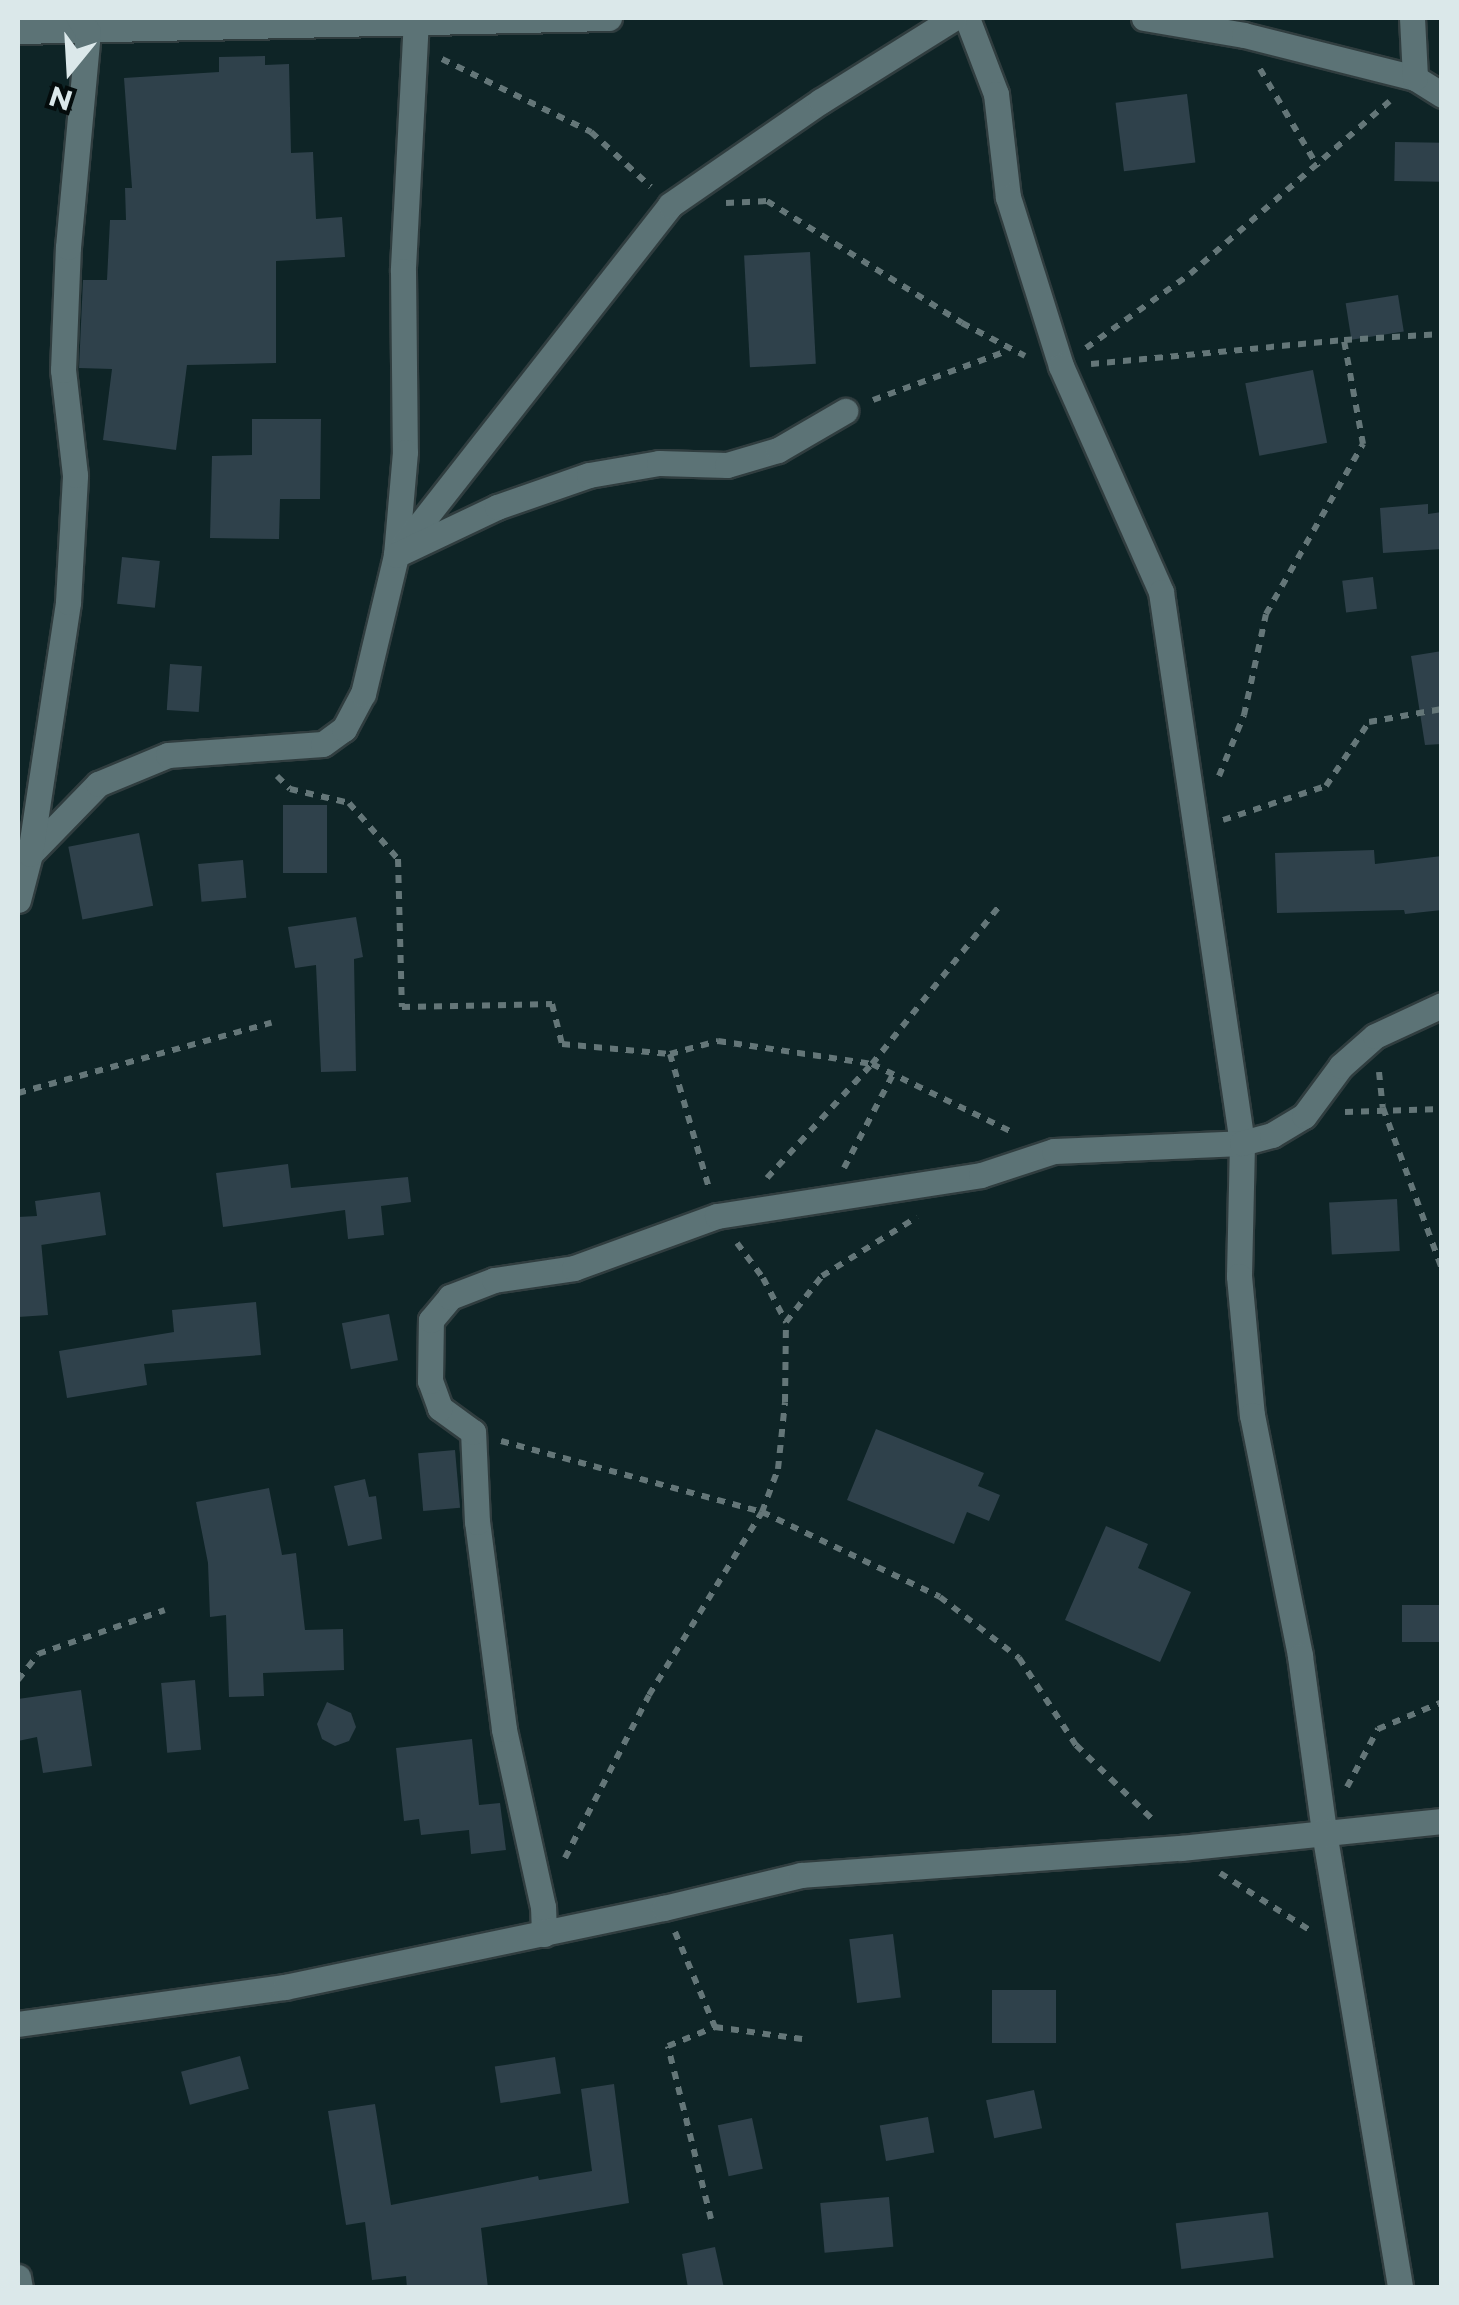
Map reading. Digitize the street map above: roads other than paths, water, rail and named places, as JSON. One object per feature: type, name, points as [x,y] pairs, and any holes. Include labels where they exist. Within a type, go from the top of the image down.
[{"type":"street","points":[[18,31],[180,21],[609,18]]},
{"type":"street","points":[[396,555],[670,205],[821,101],[954,18]]},
{"type":"street","points":[[967,18],[996,94],[1008,197],[1060,366],[1162,592],[1242,1143],[1239,1276],[1252,1415],[1300,1656],[1324,1832],[1400,2288]]},
{"type":"street","points":[[1144,18],[1244,35],[1415,78],[1442,95]]},
{"type":"street","points":[[1412,18],[1415,78]]},
{"type":"street","points":[[30,854],[98,784],[168,755],[322,744],[344,729],[363,694],[396,555],[405,452],[404,271],[416,20]]},
{"type":"street","points":[[18,900],[30,854],[68,602],[75,475],[63,370],[84,25]]},
{"type":"street","points":[[396,555],[497,507],[590,475],[659,464],[727,465],[778,450],[844,411]]},
{"type":"street","points":[[544,1934],[543,1908],[504,1730],[477,1522],[472,1432],[440,1408],[430,1381],[431,1320],[450,1298],[494,1280],[574,1268],[718,1216],[980,1174],[1054,1151],[1242,1143],[1272,1135],[1304,1116],[1341,1066],[1375,1036],[1442,1005]]},
{"type":"street","points":[[18,2024],[284,1987],[544,1934],[801,1875],[1181,1848],[1442,1820]]},
{"type":"street","points":[[18,2277],[20,2288]]}]
